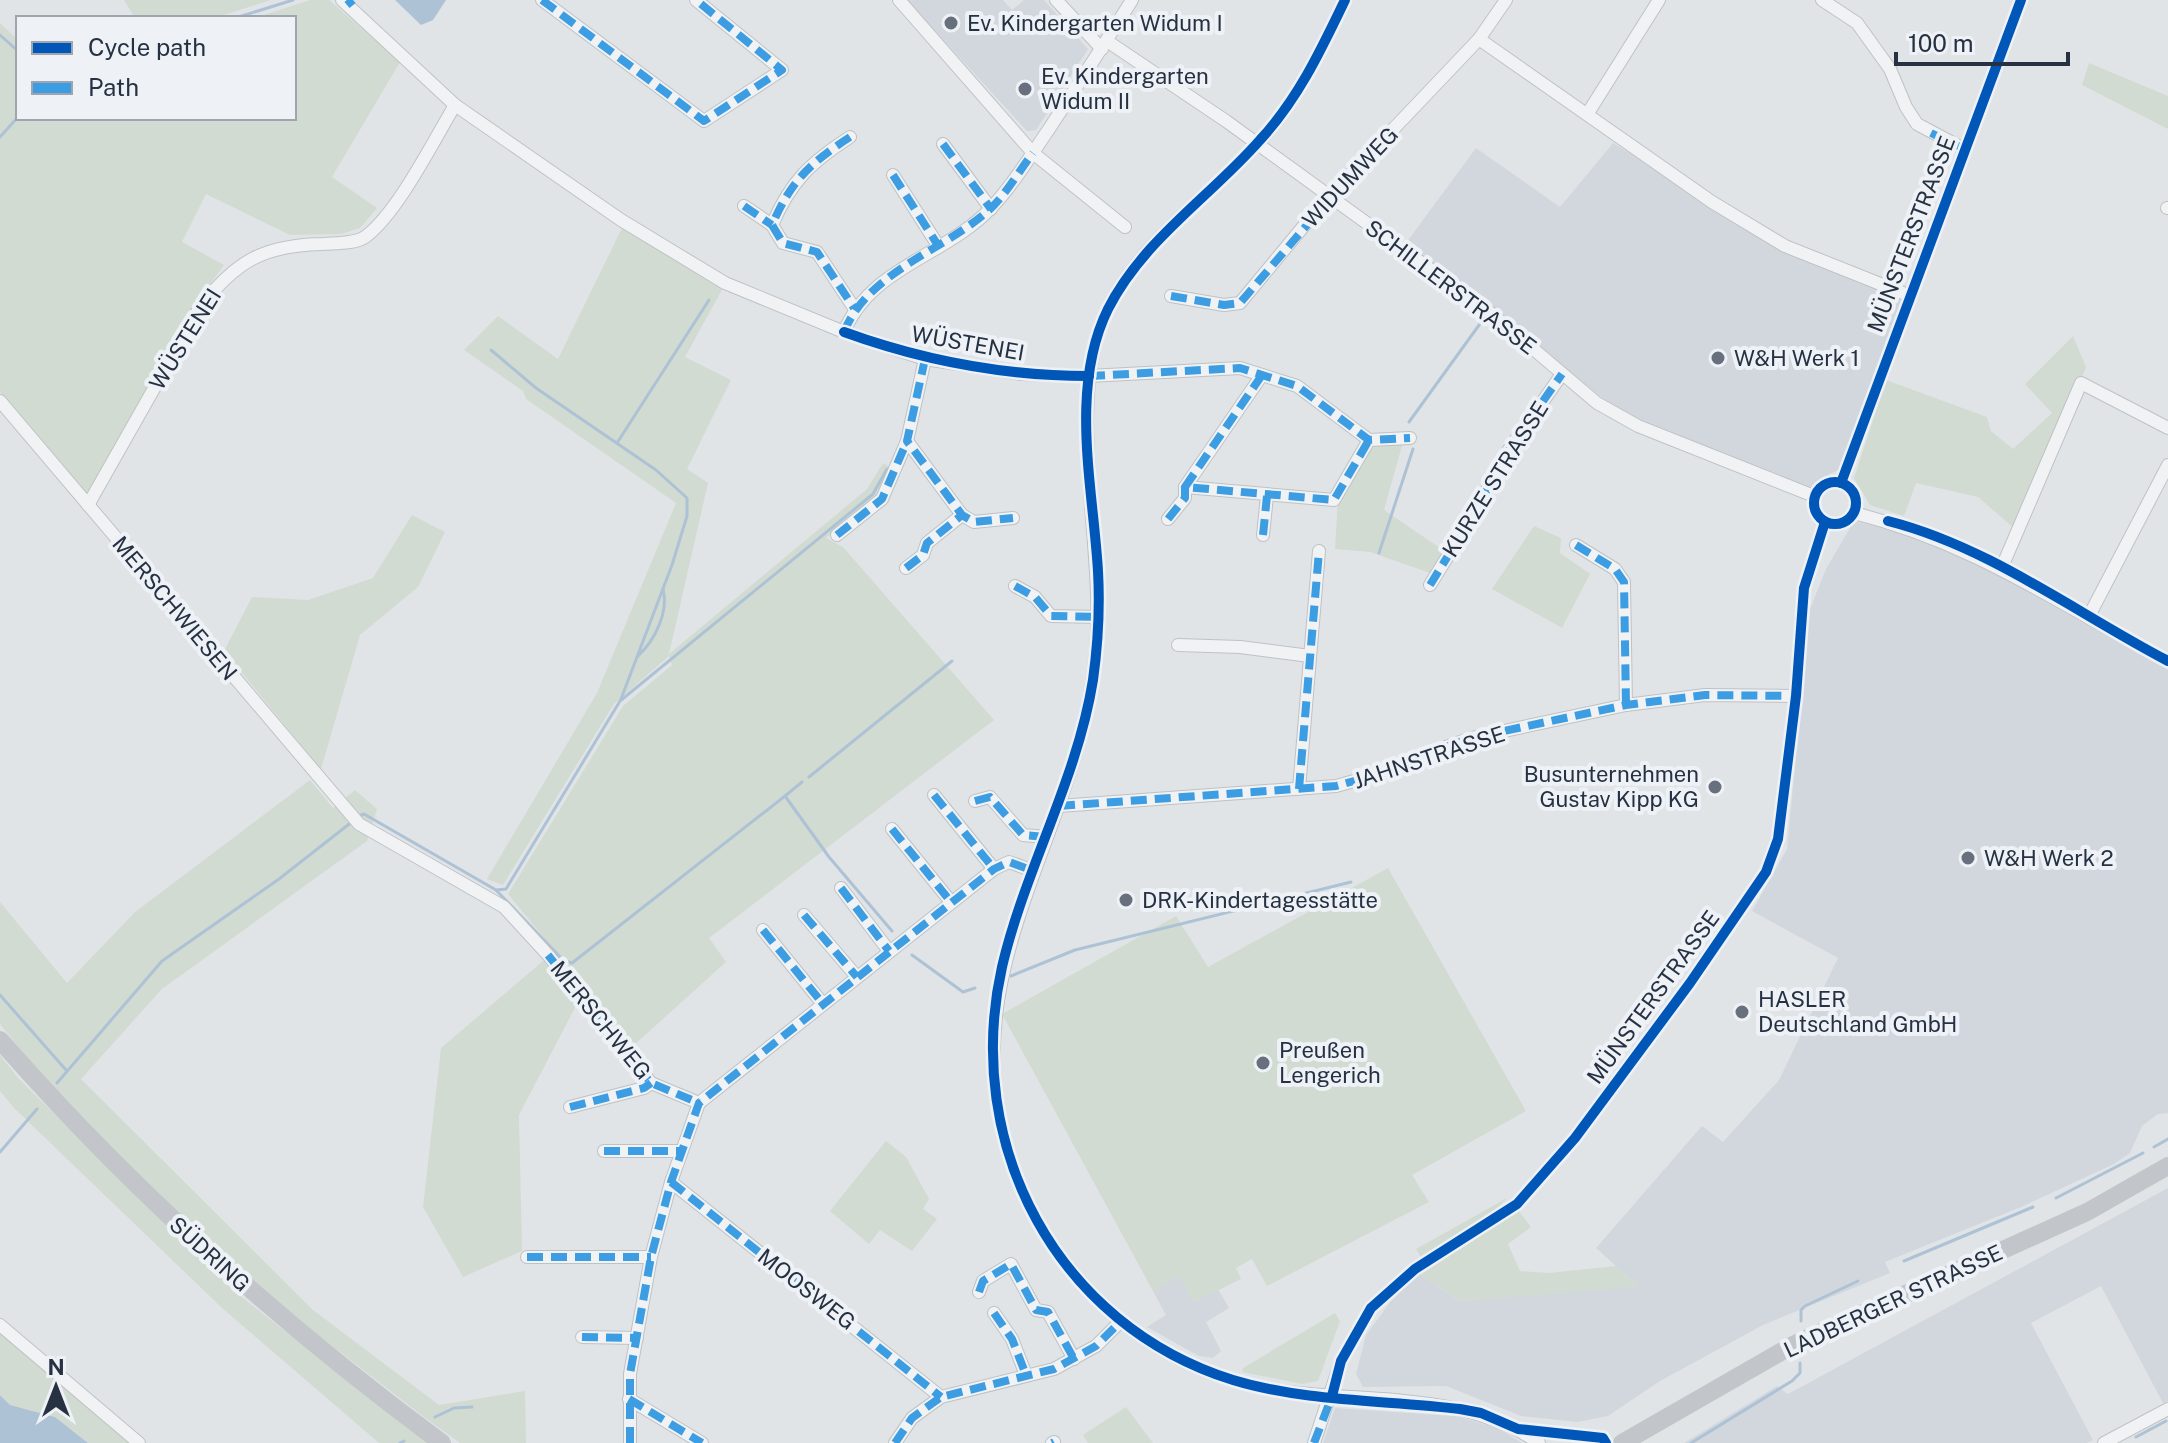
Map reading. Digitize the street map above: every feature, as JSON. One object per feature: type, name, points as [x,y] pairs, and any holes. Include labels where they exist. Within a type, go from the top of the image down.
[{"type":"main road","name":"SÜDRING","points":[[0,1040],[75,1123],[191,1239],[293,1328],[442,1443]]},
{"type":"main road","name":"LADBERGER STRASSE","points":[[1622,1443],[1793,1345],[2087,1212],[2168,1166]]},
{"type":"street","points":[[542,0],[704,121],[782,70],[696,0]]},
{"type":"street","points":[[899,0],[1033,153],[1125,227]]},
{"type":"street","name":"SCHILLERSTRASSE","points":[[1056,0],[1104,45],[1257,144],[1492,314],[1597,403],[1638,426],[1814,496]]},
{"type":"street","points":[[844,332],[854,308],[873,288],[939,247],[991,209],[1033,153],[1132,0]]},
{"type":"street","points":[[1345,0],[1306,78],[1257,144],[1151,246],[1132,270],[1107,312],[1089,376],[1088,419],[1099,617],[1089,698],[1059,806],[1004,961],[994,1010],[993,1076],[1000,1125],[1015,1176],[1035,1218],[1073,1273],[1121,1321],[1209,1371],[1263,1388],[1481,1413],[1539,1443]]},
{"type":"street","name":"WIDUMWEG","points":[[1171,296],[1224,305],[1240,303],[1331,197],[1479,39],[1506,0]]},
{"type":"street","points":[[1588,113],[1659,0]]},
{"type":"street","points":[[1822,0],[1857,23],[1890,69],[1917,124],[1964,149]]},
{"type":"street","name":"MÜNSTERSTRASSE","points":[[1841,483],[1908,295],[2021,0]]},
{"type":"street","name":"WÜSTENEI","points":[[347,2],[455,105],[680,258],[725,283],[844,332],[925,359],[1021,374],[1089,376],[1240,368],[1297,386],[1369,440]]},
{"type":"street","points":[[1479,39],[1712,202],[1785,246],[1908,295]]},
{"type":"street","name":"WÜSTENEI","points":[[88,505],[199,309],[215,288],[236,268],[261,253],[287,244],[339,243],[364,238],[396,201],[455,105]]},
{"type":"street","points":[[772,225],[786,191],[802,180],[810,163],[850,137]]},
{"type":"street","points":[[943,144],[991,209]]},
{"type":"street","points":[[893,175],[939,247]]},
{"type":"street","points":[[744,206],[772,225],[783,243],[817,252],[854,308]]},
{"type":"street","points":[[837,535],[882,499],[907,441],[925,359]]},
{"type":"street","name":"KURZE STRASSE","points":[[1430,585],[1480,504],[1501,461],[1562,374]]},
{"type":"street","points":[[1168,519],[1185,498],[1185,487],[1262,375]]},
{"type":"street","points":[[2002,567],[2081,383],[2168,428]]},
{"type":"street","name":"MERSCHWIESEN","points":[[0,401],[355,819],[504,907],[548,955]]},
{"type":"street","points":[[1185,487],[1334,500],[1369,440],[1410,438]]},
{"type":"street","points":[[907,441],[962,515],[974,522],[1013,518]]},
{"type":"street","points":[[2089,616],[2168,465]]},
{"type":"street","points":[[1841,483],[1854,495],[1854,513],[1841,524],[1825,522],[1815,511],[1814,496],[1824,485],[1841,483]]},
{"type":"street","points":[[1263,535],[1267,496]]},
{"type":"street","points":[[1854,513],[1909,527],[2002,567],[2168,661]]},
{"type":"street","points":[[906,568],[923,555],[927,543],[962,515]]},
{"type":"street","name":"MÜNSTERSTRASSE","points":[[1314,1443],[1341,1361],[1371,1308],[1415,1269],[1517,1204],[1593,1114],[1690,983],[1766,872],[1778,839],[1796,696],[1804,588],[1825,522]]},
{"type":"street","points":[[1576,545],[1615,569],[1624,582],[1626,705]]},
{"type":"street","points":[[1299,789],[1319,551]]},
{"type":"street","points":[[1015,586],[1035,597],[1051,616],[1099,617]]},
{"type":"street","points":[[1178,645],[1240,647],[1310,656]]},
{"type":"street","name":"JAHNSTRASSE","points":[[1059,806],[1299,789],[1371,779],[1471,738],[1626,705],[1705,695],[1796,696]]},
{"type":"street","points":[[934,795],[994,869]]},
{"type":"street","points":[[975,801],[990,797],[1023,835],[1046,837]]},
{"type":"street","points":[[892,829],[951,902]]},
{"type":"street","points":[[630,1443],[629,1399],[651,1257],[671,1182],[699,1103],[994,869],[1009,862],[1034,871]]},
{"type":"street","points":[[841,888],[889,951]]},
{"type":"street","points":[[804,915],[857,977]]},
{"type":"street","points":[[763,930],[823,1004]]},
{"type":"street","name":"MERSCHWEG","points":[[548,955],[651,1083],[699,1103]]},
{"type":"street","points":[[570,1107],[644,1088],[651,1083]]},
{"type":"street","points":[[604,1151],[681,1151]]},
{"type":"street","name":"MOOSWEG","points":[[671,1182],[941,1397]]},
{"type":"street","points":[[527,1257],[651,1257]]},
{"type":"street","points":[[979,1292],[983,1281],[1011,1264],[1036,1310],[1048,1312],[1074,1359]]},
{"type":"street","points":[[994,1313],[1012,1339],[1026,1375]]},
{"type":"street","points":[[895,1443],[912,1418],[941,1397],[1074,1359],[1096,1346],[1121,1321]]},
{"type":"street","points":[[0,1325],[139,1443]]},
{"type":"street","points":[[582,1337],[637,1338]]},
{"type":"street","points":[[629,1399],[702,1443]]},
{"type":"street","points":[[2104,1443],[2168,1409]]},
{"type":"shaded area","points":[[124,0],[271,0],[220,16],[134,16]]},
{"type":"shaded area","points":[[310,0],[329,0],[400,62],[332,177],[377,208],[360,228],[341,234],[290,235],[206,194],[182,242],[224,265],[198,301],[87,496],[0,392],[0,23],[16,38],[16,120],[296,120],[296,16],[261,16]]},
{"type":"shaded area","name":"Ev. Kindergarten Widum II","points":[[907,0],[1003,0],[1012,10],[1024,0],[1044,0],[1088,49],[1036,130],[1027,131]]},
{"type":"shaded area","points":[[2089,63],[2168,96],[2168,129],[2082,85]]},
{"type":"shaded area","points":[[1613,143],[1783,247],[1904,294],[1841,469],[1829,474],[1814,491],[1618,410],[1484,303],[1398,254],[1476,148],[1560,207]]},
{"type":"shaded area","points":[[622,228],[723,288],[685,357],[731,380],[687,469],[708,483],[669,654],[867,489],[883,463],[890,467],[877,495],[826,538],[843,547],[994,720],[709,938],[726,962],[633,1046],[508,894],[623,706],[672,665],[669,656],[614,704],[503,885],[487,879],[597,693],[676,503],[526,399],[523,391],[464,350],[498,316],[558,359]]},
{"type":"shaded area","points":[[2073,336],[2086,367],[2016,530],[1978,497],[1916,483],[1904,516],[1870,505],[1854,478],[1886,380],[1987,417],[1991,431],[2013,449],[2052,413],[2025,384]]},
{"type":"shaded area","points":[[1403,442],[1384,510],[1446,552],[1433,574],[1370,552],[1335,549],[1338,498],[1371,444]]},
{"type":"shaded area","points":[[412,515],[445,532],[418,587],[360,635],[321,769],[224,651],[252,597],[308,600],[373,578]]},
{"type":"shaded area","points":[[1854,521],[1915,536],[2000,571],[2086,618],[2168,670],[2168,1113],[2158,1114],[2142,1126],[2130,1153],[2114,1164],[2021,1207],[1885,1262],[1890,1273],[1763,1325],[1660,1381],[1608,1416],[1577,1422],[1521,1416],[1446,1386],[1363,1387],[1356,1374],[1366,1335],[1391,1301],[1420,1273],[1458,1301],[1638,1286],[1596,1248],[1702,1126],[1723,1142],[1779,1080],[1838,958],[1752,911],[1787,849],[1810,609],[1826,569]]},
{"type":"shaded area","points":[[1534,526],[1561,538],[1560,553],[1590,574],[1562,628],[1492,589]]},
{"type":"shaded area","points":[[310,780],[333,808],[355,790],[377,809],[367,841],[162,989],[81,1079],[313,1310],[439,1405],[525,1391],[526,1443],[460,1443],[300,1321],[196,1233],[44,1079],[0,1024],[0,902],[67,983],[135,912]]},
{"type":"shaded area","name":"Preußen Lengerich","points":[[1388,868],[1526,1111],[1412,1175],[1429,1202],[1267,1286],[1252,1259],[1236,1268],[1241,1279],[1194,1302],[1179,1276],[1153,1291],[1002,1014],[1176,916],[1208,967]]},
{"type":"shaded area","points":[[543,961],[578,1002],[519,1115],[522,1251],[463,1277],[423,1207],[441,1048]]},
{"type":"shaded area","points":[[0,1055],[18,1078],[239,1295],[429,1443],[379,1443],[222,1308],[14,1108],[0,1091]]},
{"type":"shaded area","points":[[886,1141],[906,1157],[929,1199],[923,1209],[937,1219],[912,1251],[880,1230],[869,1244],[830,1211]]},
{"type":"shaded area","points":[[2168,1188],[2168,1401],[2163,1403],[2101,1286],[2031,1323],[2093,1440],[2087,1443],[1684,1443],[1777,1386],[1788,1394]]},
{"type":"shaded area","points":[[1507,1198],[1497,1208],[1422,1259],[1416,1249]]},
{"type":"shaded area","points":[[1518,1210],[1531,1227],[1508,1244],[1520,1271],[1549,1273],[1616,1266],[1639,1287],[1458,1301],[1420,1273]]},
{"type":"shaded area","points":[[1179,1275],[1194,1302],[1218,1289],[1229,1308],[1206,1322],[1221,1351],[1213,1358],[1199,1356],[1147,1327],[1166,1315],[1153,1291]]},
{"type":"shaded area","points":[[1335,1313],[1340,1321],[1318,1381],[1302,1384],[1242,1372],[1243,1368]]},
{"type":"shaded area","points":[[0,1334],[129,1443],[88,1443],[55,1417],[10,1405],[0,1395]]},
{"type":"shaded area","points":[[1126,1407],[1153,1443],[1088,1443],[1083,1435]]},
{"type":"shaded area","points":[[1335,1408],[1455,1416],[1498,1428],[1522,1443],[1323,1443]]},
{"type":"water","points":[[395,0],[446,0],[433,20],[421,25]]},
{"type":"water","points":[[0,1395],[10,1405],[55,1417],[88,1443],[0,1443]]},
{"type":"waterway","points":[[241,16],[293,0]]},
{"type":"waterway","points":[[0,35],[16,49]]},
{"type":"waterway","points":[[0,137],[16,119]]},
{"type":"waterway","points":[[617,443],[709,300]]},
{"type":"waterway","points":[[1409,422],[1482,321]]},
{"type":"waterway","points":[[491,350],[536,388],[656,470],[687,498],[687,516],[672,565],[621,699]]},
{"type":"waterway","points":[[1379,553],[1413,449]]},
{"type":"waterway","points":[[359,816],[364,814],[496,890],[506,889],[620,701],[873,494],[887,469]]},
{"type":"waterway","points":[[638,656],[659,625],[664,607],[663,589]]},
{"type":"waterway","points":[[809,777],[952,661]]},
{"type":"waterway","points":[[785,796],[802,782]]},
{"type":"waterway","points":[[496,890],[563,960],[572,963],[785,796],[829,857],[892,931]]},
{"type":"waterway","points":[[57,1083],[162,961],[279,879],[353,821]]},
{"type":"waterway","points":[[1011,976],[1075,950],[1351,882]]},
{"type":"waterway","points":[[912,955],[963,992],[975,988]]},
{"type":"waterway","points":[[0,995],[66,1070]]},
{"type":"waterway","points":[[0,1152],[37,1109]]},
{"type":"waterway","points":[[2154,1147],[2168,1139]]},
{"type":"waterway","points":[[2056,1198],[2143,1153]]},
{"type":"waterway","points":[[1904,1261],[2033,1207]]},
{"type":"waterway","points":[[1801,1321],[1801,1310],[1805,1306],[1858,1281]]},
{"type":"waterway","points":[[1691,1443],[1792,1381],[1800,1373],[1800,1363]]},
{"type":"waterway","points":[[435,1417],[454,1408],[472,1407]]},
{"type":"waterway","points":[[2136,1437],[2166,1421]]},
{"type":"waterway","points":[[400,1443],[404,1441]]},
{"type":"marked path","points":[[347,5],[353,0]]},
{"type":"marked path","points":[[542,0],[704,121],[782,70],[696,0]]},
{"type":"marked path","points":[[1931,133],[1964,149]]},
{"type":"marked path","points":[[850,137],[803,174],[772,225],[783,243],[817,252],[854,308]]},
{"type":"marked path","points":[[943,144],[991,209]]},
{"type":"marked path","points":[[844,332],[855,311],[888,278],[988,211],[1033,153]]},
{"type":"marked path","points":[[893,175],[939,247]]},
{"type":"marked path","points":[[1171,296],[1224,305],[1240,303],[1331,197]]},
{"type":"marked path","points":[[744,206],[772,225]]},
{"type":"marked path","points":[[925,359],[907,441],[962,515],[974,522],[1013,518]]},
{"type":"marked path","points":[[1089,376],[1240,368],[1297,386],[1369,440],[1410,438]]},
{"type":"marked path","points":[[1430,585],[1480,504],[1501,461],[1562,374]]},
{"type":"marked path","points":[[1262,375],[1185,487],[1334,500],[1369,440]]},
{"type":"marked path","points":[[837,535],[882,499],[907,441]]},
{"type":"marked path","points":[[1168,519],[1185,498],[1185,487]]},
{"type":"marked path","points":[[1263,535],[1267,496]]},
{"type":"marked path","points":[[906,568],[923,555],[927,543],[962,515]]},
{"type":"marked path","points":[[1576,545],[1615,569],[1624,582],[1626,705]]},
{"type":"marked path","points":[[1299,789],[1319,551]]},
{"type":"marked path","points":[[1015,586],[1035,597],[1051,616],[1099,617]]},
{"type":"marked path","points":[[1059,806],[1336,786],[1401,768],[1429,753],[1471,738],[1626,705],[1705,695],[1796,696]]},
{"type":"marked path","points":[[934,795],[994,869]]},
{"type":"marked path","points":[[975,801],[990,797],[1023,835],[1046,837]]},
{"type":"marked path","points":[[892,829],[951,902]]},
{"type":"marked path","points":[[630,1443],[630,1374],[651,1257],[671,1182],[699,1103],[994,869],[1009,862],[1034,871]]},
{"type":"marked path","points":[[841,888],[889,951]]},
{"type":"marked path","points":[[804,915],[857,977]]},
{"type":"marked path","points":[[763,930],[823,1004]]},
{"type":"marked path","points":[[548,955],[651,1083],[699,1103]]},
{"type":"marked path","points":[[570,1107],[644,1088],[651,1083]]},
{"type":"marked path","points":[[604,1151],[681,1151]]},
{"type":"marked path","points":[[671,1182],[941,1397]]},
{"type":"marked path","points":[[527,1257],[651,1257]]},
{"type":"marked path","points":[[979,1292],[983,1281],[1011,1264],[1036,1310],[1048,1312],[1074,1359]]},
{"type":"marked path","points":[[994,1313],[1012,1339],[1026,1375]]},
{"type":"marked path","points":[[895,1443],[912,1418],[941,1397],[1054,1369],[1096,1346],[1121,1321]]},
{"type":"marked path","points":[[582,1337],[637,1338]]},
{"type":"marked path","points":[[1314,1443],[1332,1396]]},
{"type":"marked path","points":[[629,1399],[702,1443]]},
{"type":"cycle path","points":[[1345,0],[1318,55],[1286,108],[1241,161],[1178,220],[1139,262],[1108,309],[1096,339],[1086,404],[1086,438],[1099,585],[1093,680],[1075,753],[1024,895],[1002,967],[993,1034],[996,1099],[1011,1161],[1036,1220],[1072,1272],[1117,1317],[1171,1354],[1233,1380],[1288,1393],[1460,1409],[1481,1413],[1518,1429],[1603,1438],[1606,1443]]},
{"type":"cycle path","points":[[1841,483],[2021,0]]},
{"type":"cycle path","points":[[844,332],[904,351],[964,365],[1026,373],[1089,376]]},
{"type":"cycle path","points":[[1835,482],[1850,488],[1856,503],[1850,518],[1835,524],[1820,518],[1814,503],[1820,488],[1835,482]]},
{"type":"cycle path","points":[[1888,521],[1962,547],[1997,564],[2168,661]]},
{"type":"cycle path","points":[[1332,1396],[1341,1361],[1371,1308],[1415,1269],[1517,1204],[1575,1138],[1690,983],[1766,872],[1778,839],[1796,696],[1804,588],[1825,522]]},
{"type":"place","name":"Ev. Kindergarten Widum I","points":[[951,23]]},
{"type":"place","name":"Ev. Kindergarten Widum II","points":[[1025,89]]},
{"type":"place","name":"W&H Werk 1","points":[[1718,358]]},
{"type":"place","name":"Busunternehmen Gustav Kipp KG","points":[[1715,787]]},
{"type":"place","name":"W&H Werk 2","points":[[1968,858]]},
{"type":"place","name":"DRK-Kindertagesstätte","points":[[1126,900]]},
{"type":"place","name":"HASLER Deutschland GmbH","points":[[1742,1012]]},
{"type":"place","name":"Preußen Lengerich","points":[[1263,1063]]}]
